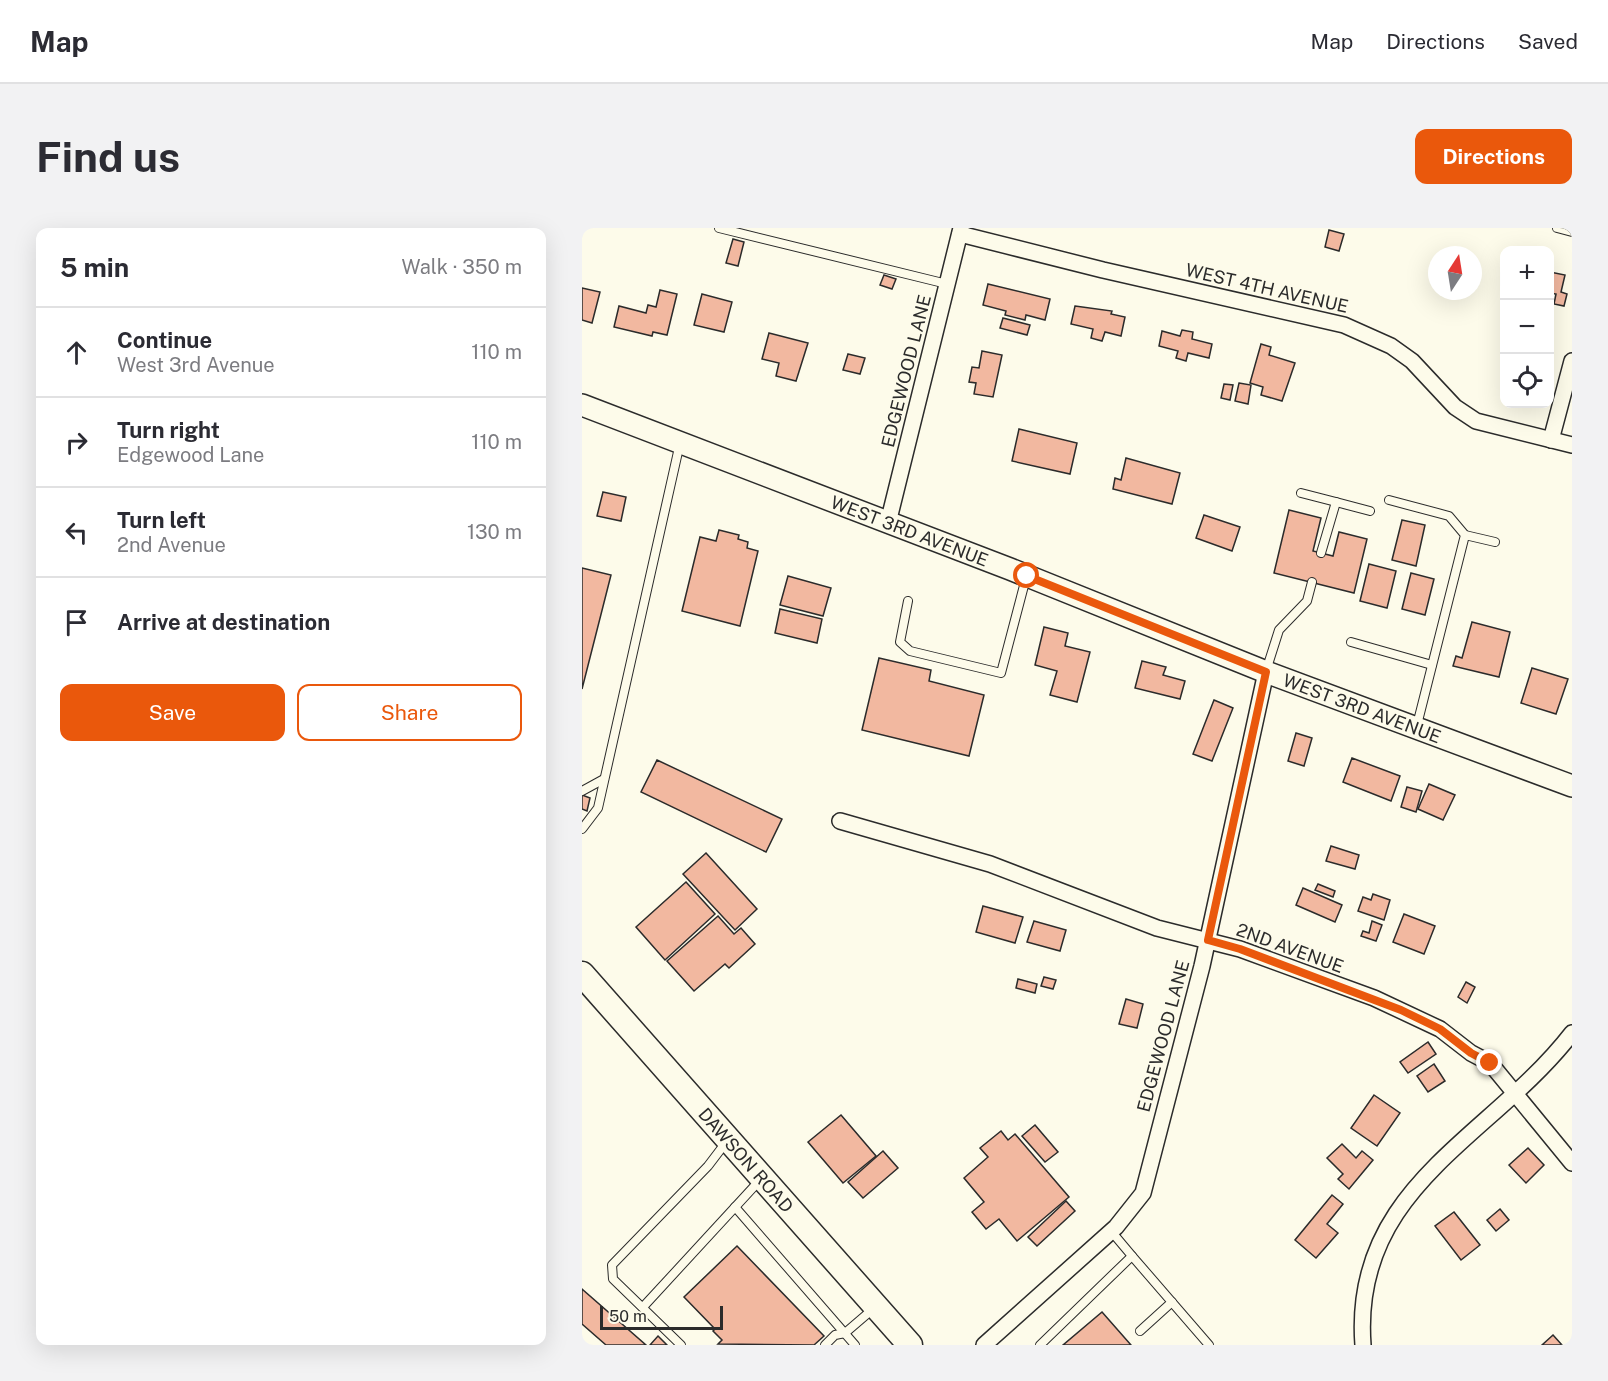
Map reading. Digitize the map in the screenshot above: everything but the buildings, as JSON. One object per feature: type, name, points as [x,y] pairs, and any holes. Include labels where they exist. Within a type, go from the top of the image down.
[{"type":"main road","name":"DAWSON ROAD","points":[[582,974],[876,1307],[905,1343]]},
{"type":"street","name":"EDGEWOOD LANE","points":[[888,523],[961,231]]},
{"type":"street","name":"WEST 4TH AVENUE","points":[[961,231],[1103,270],[1344,325],[1391,346],[1405,356],[1449,402],[1476,421],[1572,445]]},
{"type":"street","points":[[1551,440],[1572,362]]},
{"type":"street","name":"WEST 3RD AVENUE","points":[[582,405],[1027,576],[1266,672],[1572,786]]},
{"type":"street","name":"EDGEWOOD LANE","points":[[984,1345],[1112,1231],[1143,1193],[1208,940],[1266,672]]},
{"type":"street","name":"2ND AVENUE","points":[[840,821],[990,864],[1157,928],[1240,949],[1374,998],[1431,1024],[1471,1053],[1490,1063],[1572,1163]]},
{"type":"street","points":[[1363,1345],[1363,1311],[1368,1281],[1377,1250],[1397,1208],[1442,1158],[1537,1075],[1572,1033]]},
{"type":"lane","points":[[719,228],[947,284]]},
{"type":"lane","points":[[1557,228],[1572,232]]},
{"type":"lane","points":[[582,829],[598,808],[680,443]]},
{"type":"lane","points":[[1301,493],[1370,511]]},
{"type":"lane","points":[[1389,500],[1449,516],[1464,535],[1495,542]]},
{"type":"lane","points":[[1321,553],[1336,502]]},
{"type":"lane","points":[[1416,726],[1464,535]]},
{"type":"lane","points":[[908,601],[900,642],[910,651],[1001,673],[1027,576]]},
{"type":"lane","points":[[1266,672],[1279,630],[1307,601],[1312,582]]},
{"type":"lane","points":[[1351,642],[1432,665]]},
{"type":"lane","points":[[582,791],[604,779]]},
{"type":"lane","points":[[681,1345],[613,1279],[612,1265],[708,1166],[728,1139]]},
{"type":"lane","points":[[643,1307],[762,1178]]},
{"type":"lane","points":[[735,1207],[855,1345]]},
{"type":"lane","points":[[1112,1231],[1209,1345]]},
{"type":"lane","points":[[1040,1345],[1131,1256]]},
{"type":"lane","points":[[1140,1331],[1172,1302]]},
{"type":"lane","points":[[825,1345],[835,1335],[845,1333],[876,1307]]},
{"type":"route","points":[[1027,576],[1266,672],[1208,940],[1240,949],[1374,998],[1440,1029],[1471,1053],[1490,1063]]}]
